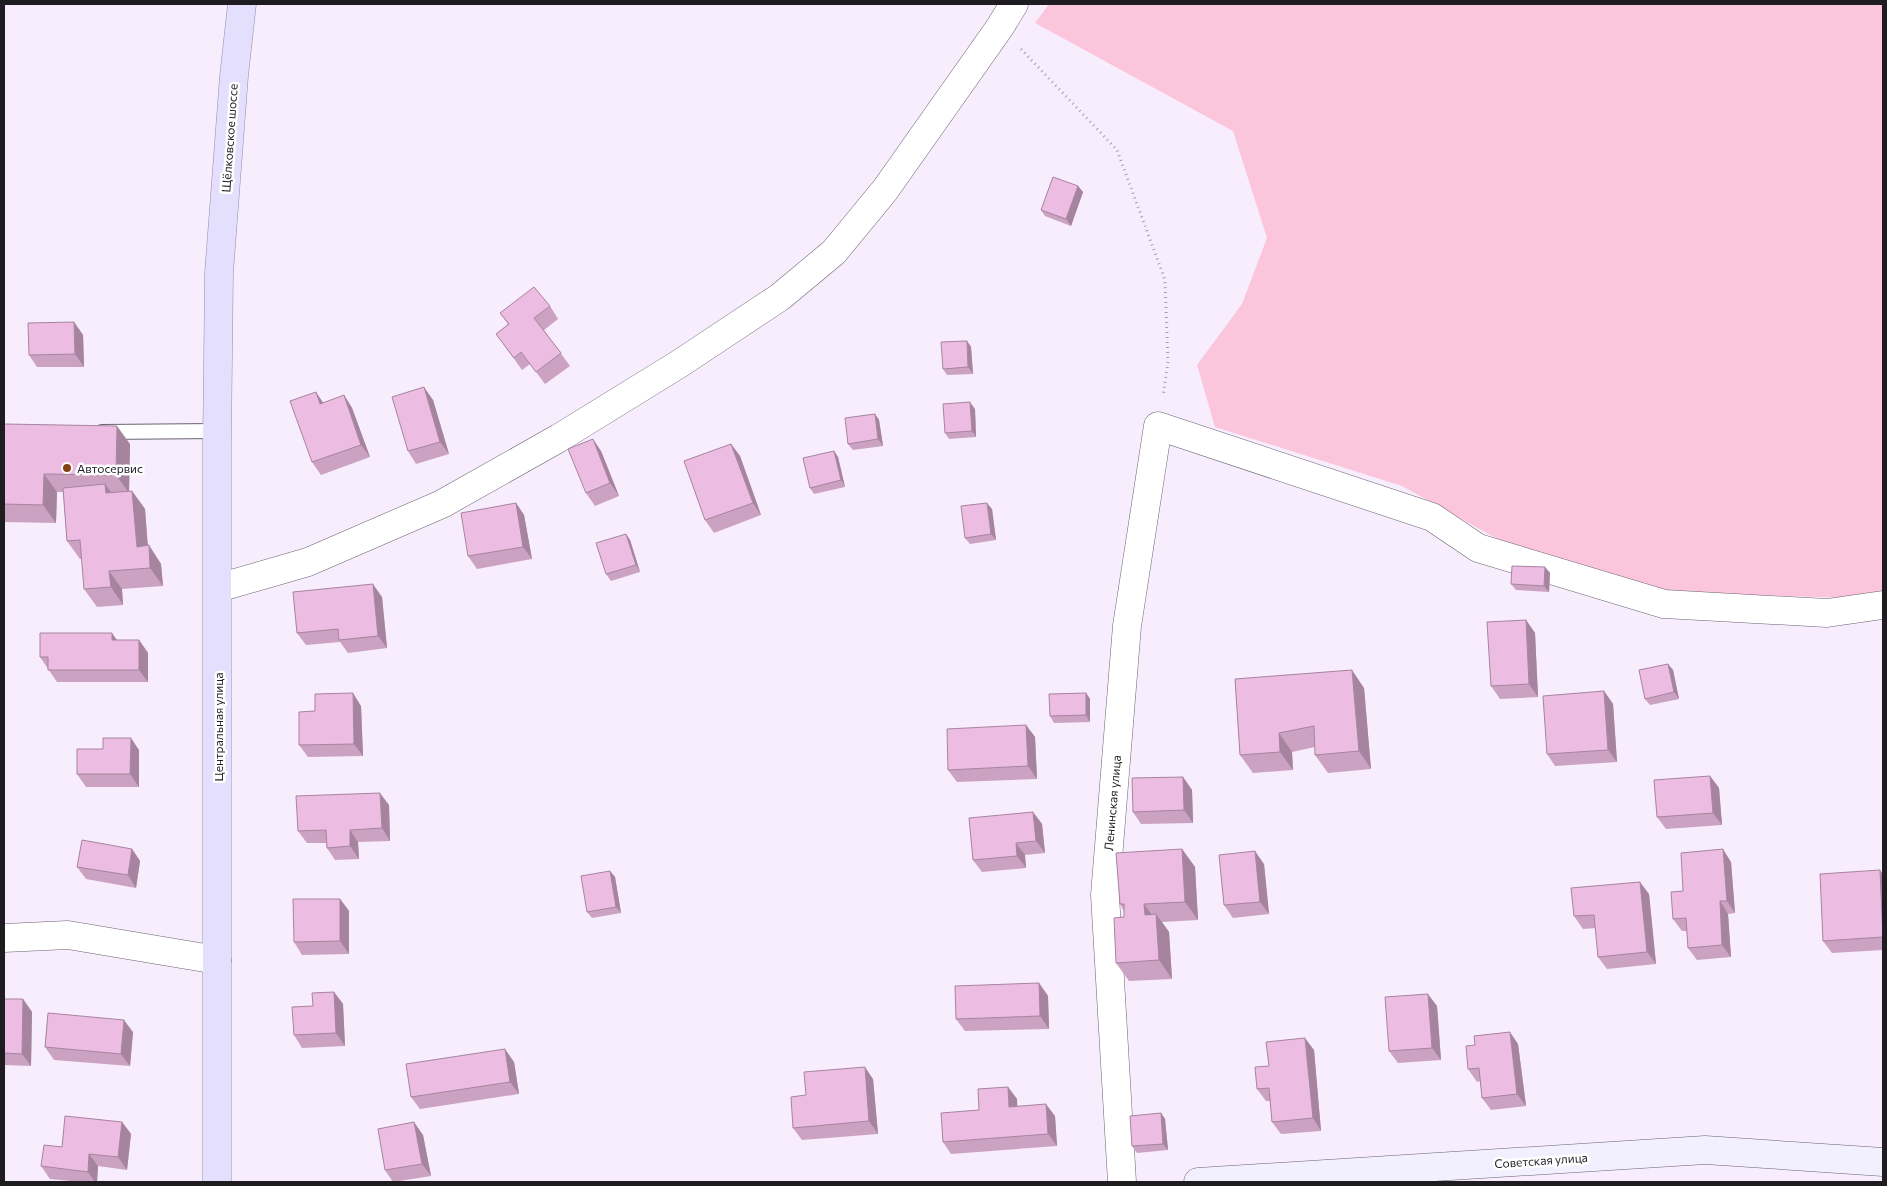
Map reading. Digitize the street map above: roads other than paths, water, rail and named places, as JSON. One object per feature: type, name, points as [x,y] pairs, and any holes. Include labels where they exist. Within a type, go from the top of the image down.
[{"type":"main road","name":"Щёлковское шоссе","points":[[219,272],[234,76],[242,4]]},
{"type":"main road","name":"Центральная улица","points":[[217,1182],[217,431],[219,272]]},
{"type":"main road","name":"Советская улица","points":[[1198,1182],[1705,1150],[1883,1162]]},
{"type":"street","points":[[218,588],[308,562],[442,504],[566,434],[679,364],[780,297],[834,252],[885,190],[1000,27],[1014,4]]},
{"type":"street","name":"Ленинская улица","points":[[1122,1182],[1105,895],[1127,626],[1158,426],[1432,517],[1478,548],[1664,604],[1827,613],[1883,605]]},
{"type":"street","points":[[4,938],[68,935],[217,960]]},
{"type":"lane","points":[[89,432],[217,431]]},
{"type":"place","name":"Автосервис","points":[[67,468]]}]
